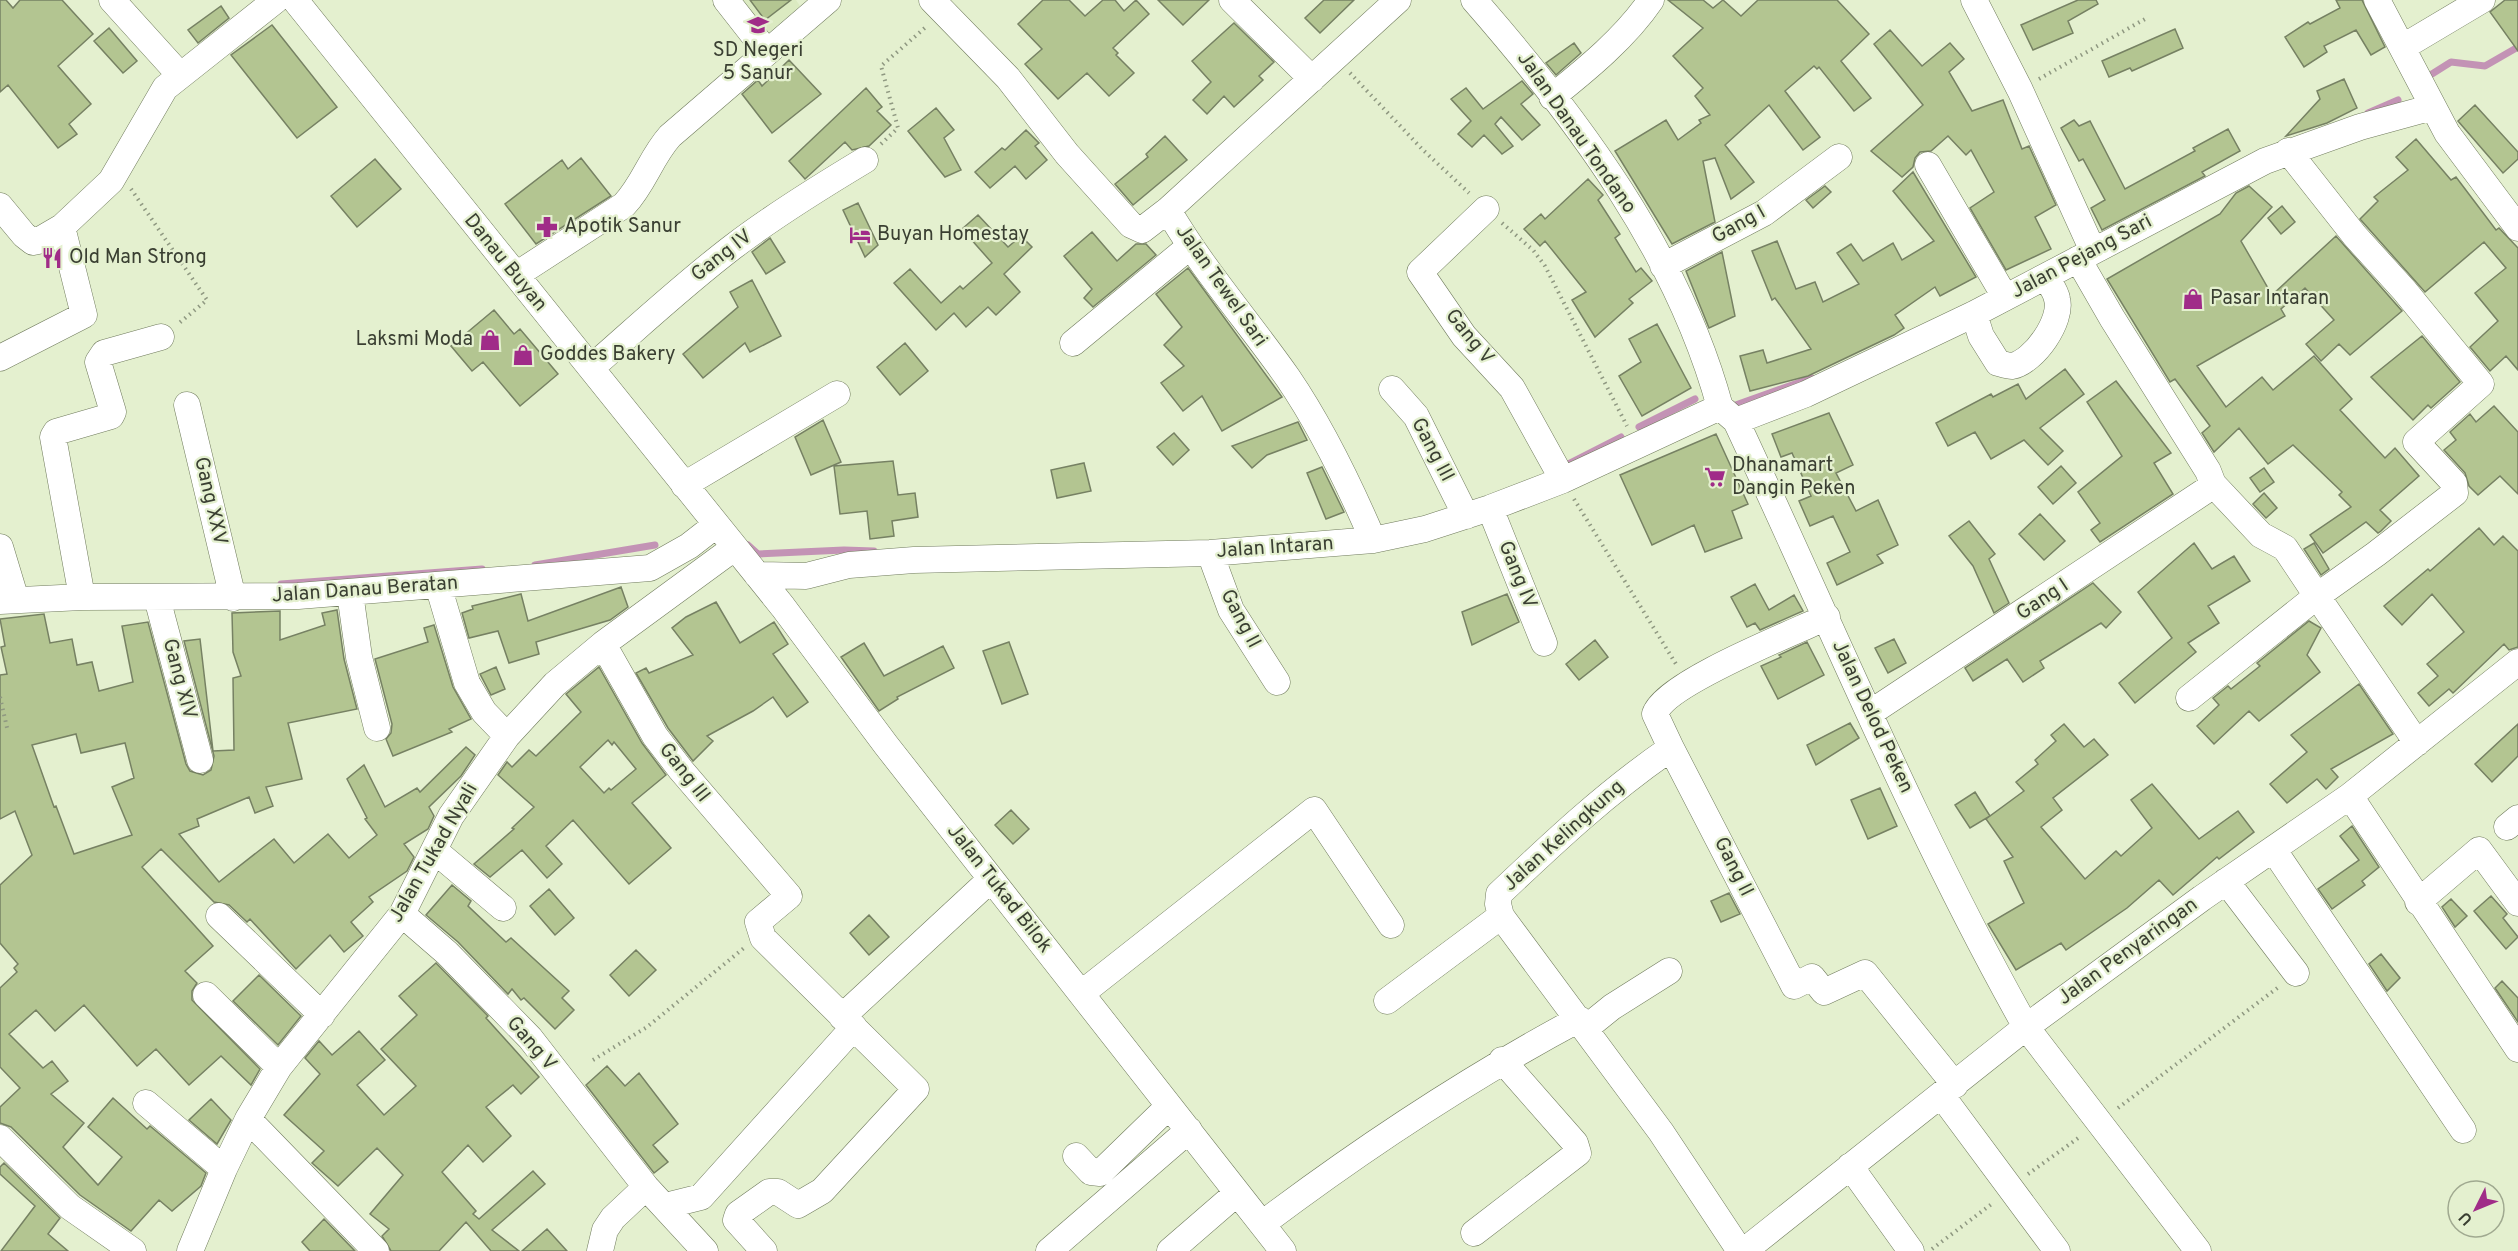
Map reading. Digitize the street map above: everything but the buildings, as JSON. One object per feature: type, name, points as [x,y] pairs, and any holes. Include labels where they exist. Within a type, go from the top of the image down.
[{"type":"street","points":[[111,0],[179,74]]},
{"type":"street","points":[[0,206],[24,235],[33,242],[62,227],[111,181],[165,88],[179,74],[276,0]]},
{"type":"street","name":"Danau Buyan","points":[[295,0],[716,525]]},
{"type":"street","points":[[726,0],[766,51]]},
{"type":"street","points":[[516,275],[624,205],[635,194],[654,156],[670,136],[828,0]]},
{"type":"street","points":[[1232,0],[1312,79]]},
{"type":"street","name":"Jalan Tewel Sari","points":[[1373,540],[1329,447],[1288,379],[1190,247],[1168,210],[1398,0]]},
{"type":"street","name":"Jalan Danau Tondano","points":[[1474,0],[1517,49],[1621,189],[1663,266],[1728,414]]},
{"type":"street","points":[[1552,97],[1640,16],[1651,0]]},
{"type":"street","points":[[1974,0],[2020,90],[2086,255],[2214,485],[2261,535],[2285,548],[2417,743]]},
{"type":"street","points":[[2377,0],[2447,133],[2518,228]]},
{"type":"street","points":[[2403,47],[2482,0]]},
{"type":"street","points":[[938,6],[1008,78],[1067,154],[1131,225],[1142,230],[1168,210]]},
{"type":"street","name":"Jalan Pejang Sari","points":[[1728,414],[1806,394],[1974,314],[2180,204],[2288,151],[2360,127],[2433,107]]},
{"type":"street","points":[[2189,698],[2318,596],[2455,493],[2454,483],[2416,442],[2481,384],[2404,290],[2355,236],[2288,151]]},
{"type":"street","name":"Gang I","points":[[1663,266],[1764,213],[1839,157]]},
{"type":"street","name":"Gang IV","points":[[591,368],[689,281],[735,245],[784,210],[865,160]]},
{"type":"street","points":[[1928,165],[2005,297]]},
{"type":"street","name":"Gang V","points":[[1486,209],[1420,272],[1464,336],[1512,388],[1563,480]]},
{"type":"street","points":[[0,358],[84,315],[62,227]]},
{"type":"street","points":[[1073,343],[1190,247]]},
{"type":"street","points":[[1974,314],[1982,336],[1998,363],[2011,366],[2027,359],[2044,341],[2055,318],[2058,299],[2046,277]]},
{"type":"street","points":[[82,597],[53,437],[56,432],[111,416],[113,412],[99,362],[104,353],[161,337]]},
{"type":"street","name":"Gang III","points":[[1392,389],[1416,416],[1478,512]]},
{"type":"street","points":[[684,485],[837,394]]},
{"type":"street","name":"Gang XXV","points":[[187,405],[233,598]]},
{"type":"street","name":"Jalan Intaran","points":[[757,575],[806,576],[849,565],[914,560],[1210,553],[1373,540],[1425,529],[1478,512],[1563,480],[1637,446],[1728,414]]},
{"type":"street","name":"Jalan Delod Peken","points":[[1728,414],[1827,617],[1939,862],[2026,1027],[2198,1251]]},
{"type":"street","name":"Gang I","points":[[1870,713],[2214,485]]},
{"type":"street","name":"Gang IV","points":[[1478,512],[1544,643]]},
{"type":"street","name":"Jalan Danau Beratan","points":[[8,601],[82,597],[233,598],[350,593],[650,568],[689,546],[716,525]]},
{"type":"street","name":"Jalan Tukad Bilok","points":[[716,525],[783,607],[991,879],[1283,1251]]},
{"type":"street","points":[[689,546],[708,568]]},
{"type":"street","points":[[0,547],[8,601]]},
{"type":"street","name":"Jalan Tukad Nyali","points":[[190,1251],[224,1169],[248,1119],[279,1067],[402,914],[451,816],[507,736],[555,684],[603,644],[734,548]]},
{"type":"street","name":"Gang II","points":[[1210,553],[1231,610],[1277,682]]},
{"type":"street","points":[[783,607],[806,576]]},
{"type":"street","points":[[438,585],[467,683],[484,712],[507,736]]},
{"type":"street","points":[[350,593],[359,657],[377,728]]},
{"type":"street","name":"Gang XIV","points":[[158,598],[200,760]]},
{"type":"street","points":[[1671,748],[1655,714],[1661,702],[1687,682],[1827,617]]},
{"type":"street","name":"Gang III","points":[[603,644],[655,736],[694,786],[790,898],[759,921],[758,927],[761,934]]},
{"type":"street","name":"Jalan Penyaringan","points":[[1742,1251],[2026,1027],[2226,881],[2350,796],[2518,662]]},
{"type":"street","name":"Gang II","points":[[1671,748],[1794,986],[1812,976],[1824,992],[1865,973],[1948,1090]]},
{"type":"street","name":"Jalan Kelingkung","points":[[1671,748],[1622,782],[1590,808],[1499,894],[1498,904],[1501,916],[1662,1132],[1742,1251]]},
{"type":"street","points":[[2350,796],[2418,902],[2518,1049]]},
{"type":"street","points":[[1082,993],[1314,810],[1391,925]]},
{"type":"street","points":[[2272,849],[2463,1130]]},
{"type":"street","points":[[434,850],[503,908]]},
{"type":"street","points":[[2418,902],[2479,850],[2518,903]]},
{"type":"street","points":[[665,1206],[701,1197],[848,1022],[991,879]]},
{"type":"street","points":[[2226,881],[2296,973]]},
{"type":"street","name":"Gang V","points":[[402,914],[447,953],[530,1038],[646,1186],[705,1251]]},
{"type":"street","points":[[219,916],[322,1015]]},
{"type":"street","points":[[1388,1001],[1501,916]]},
{"type":"street","points":[[761,934],[768,945],[915,1085],[915,1092],[822,1191],[798,1205],[778,1192],[769,1192],[738,1214],[736,1220],[741,1228],[764,1251]]},
{"type":"street","points":[[1262,1224],[1365,1148],[1502,1060],[1582,1023],[1669,971]]},
{"type":"street","points":[[206,995],[279,1067]]},
{"type":"street","points":[[1474,1233],[1578,1152],[1575,1143],[1502,1060]]},
{"type":"street","points":[[1948,1090],[2020,1181],[2057,1251]]},
{"type":"street","points":[[146,1103],[224,1169]]},
{"type":"street","points":[[1076,1156],[1091,1172],[1100,1173],[1169,1106]]},
{"type":"street","points":[[248,1119],[376,1251]]},
{"type":"street","points":[[1049,1251],[1189,1130]]},
{"type":"street","points":[[0,1138],[70,1207],[133,1251]]},
{"type":"street","points":[[1850,1166],[1911,1251]]},
{"type":"street","points":[[600,1251],[605,1230],[613,1218],[646,1186]]},
{"type":"street","points":[[1170,1251],[1238,1193]]},
{"type":"street","points":[[36,1196],[116,1251]]},
{"type":"path","points":[[865,160],[898,128],[881,66],[938,6]]},
{"type":"path","points":[[2020,90],[2145,19]]},
{"type":"path","points":[[1335,58],[1423,150],[1533,250],[1545,266],[1637,446]]},
{"type":"path","points":[[118,168],[207,300],[161,337]]},
{"type":"path","points":[[1563,480],[1687,682]]},
{"type":"path","points":[[0,697],[8,732]]},
{"type":"path","points":[[592,1060],[647,1027],[761,934]]},
{"type":"path","points":[[1929,1251],[2296,973]]},
{"type":"shaded area","name":"SD Negeri 5 Sanur","points":[[719,0],[796,0],[800,6],[754,45]]},
{"type":"waterway","points":[[2424,79],[2451,62],[2485,66],[2518,47]]},
{"type":"waterway","points":[[2368,113],[2398,100]]},
{"type":"waterway","points":[[1730,407],[1812,378]]},
{"type":"waterway","points":[[1639,427],[1695,399]]},
{"type":"waterway","points":[[1564,466],[1621,437]]},
{"type":"waterway","points":[[535,565],[655,545]]},
{"type":"waterway","points":[[748,545],[758,554],[874,551]]},
{"type":"waterway","points":[[281,584],[482,569]]},
{"type":"place","name":"SD Negeri 5 Sanur","points":[[758,25]]},
{"type":"place","name":"Apotik Sanur","points":[[547,227]]},
{"type":"place","name":"Buyan Homestay","points":[[860,235]]},
{"type":"place","name":"Old Man Strong","points":[[52,258]]},
{"type":"place","name":"Pasar Intaran","points":[[2193,299]]},
{"type":"place","name":"Laksmi Moda","points":[[490,340]]},
{"type":"place","name":"Goddes Bakery","points":[[523,355]]},
{"type":"place","name":"Dhanamart Dangin Peken","points":[[1715,477]]}]
